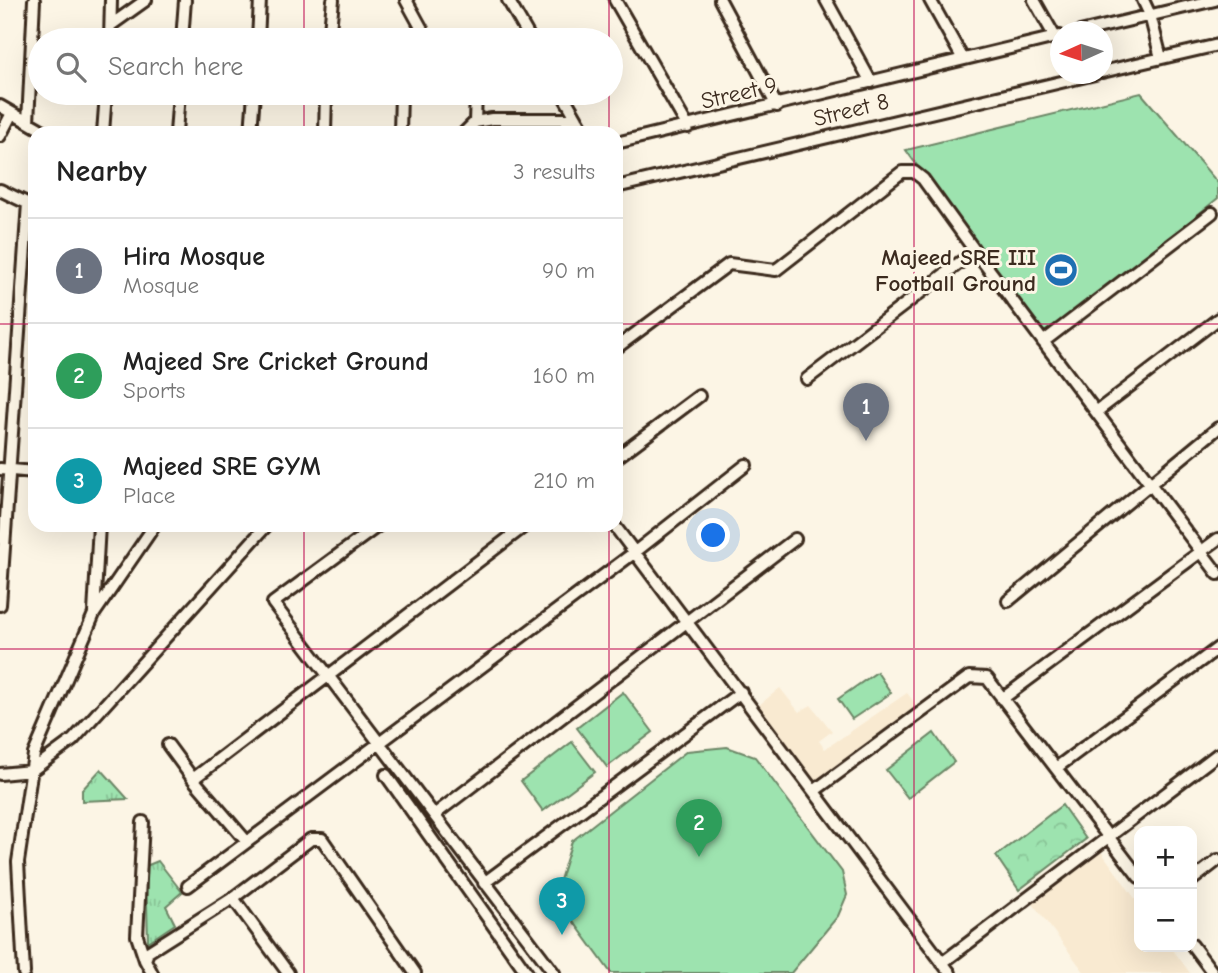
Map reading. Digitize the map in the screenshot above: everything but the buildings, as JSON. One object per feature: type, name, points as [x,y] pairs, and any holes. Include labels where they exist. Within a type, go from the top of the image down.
[{"type":"street","points":[[33,28],[34,0]]},
{"type":"street","points":[[111,0],[111,28]]},
{"type":"street","points":[[111,25],[146,0]]},
{"type":"street","points":[[184,28],[186,0]]},
{"type":"street","points":[[259,28],[260,0]]},
{"type":"street","points":[[330,28],[334,0]]},
{"type":"street","points":[[406,0],[421,28]]},
{"type":"street","points":[[508,0],[524,28]]},
{"type":"street","points":[[615,0],[688,127]]},
{"type":"street","points":[[720,0],[777,106]]},
{"type":"street","points":[[826,0],[871,82]]},
{"type":"street","points":[[930,0],[963,59]]},
{"type":"street","points":[[1034,0],[1050,25]]},
{"type":"street","points":[[1143,0],[1150,15],[1161,58]]},
{"type":"street","points":[[1113,24],[1215,0]]},
{"type":"street","name":"Street 9","points":[[623,141],[1050,39]]},
{"type":"street","points":[[1113,69],[1218,45]]},
{"type":"street","name":"Street 8","points":[[623,185],[1053,84]]},
{"type":"street","points":[[28,122],[29,105]]},
{"type":"street","points":[[104,126],[105,105]]},
{"type":"street","points":[[177,126],[178,105]]},
{"type":"street","points":[[252,126],[253,105]]},
{"type":"street","points":[[325,126],[326,105]]},
{"type":"street","points":[[400,126],[401,105]]},
{"type":"street","points":[[475,122],[476,105]]},
{"type":"street","points":[[569,105],[581,126]]},
{"type":"street","points":[[0,106],[35,126]]},
{"type":"street","points":[[0,136],[12,113]]},
{"type":"street","points":[[471,126],[475,122],[492,119],[577,119]]},
{"type":"street","points":[[623,343],[729,264],[776,270],[902,172],[914,172],[923,178],[1218,574]]},
{"type":"street","points":[[0,190],[28,203]]},
{"type":"street","points":[[1043,342],[1212,213]]},
{"type":"street","points":[[0,605],[5,470],[28,244]]},
{"type":"street","points":[[807,379],[975,251]]},
{"type":"street","points":[[1096,412],[1218,319]]},
{"type":"street","points":[[623,453],[699,396]]},
{"type":"street","points":[[1009,601],[1218,428]]},
{"type":"street","points":[[188,886],[746,466]]},
{"type":"street","points":[[5,470],[28,472]]},
{"type":"street","points":[[94,614],[99,532]]},
{"type":"street","points":[[24,973],[18,862],[34,754],[94,614],[150,532]]},
{"type":"street","points":[[0,774],[31,771],[73,740],[261,532]]},
{"type":"street","points":[[369,532],[273,603],[554,973]]},
{"type":"street","points":[[193,779],[517,532]]},
{"type":"street","points":[[619,532],[950,973]]},
{"type":"street","points":[[434,815],[795,539]]},
{"type":"street","points":[[1002,699],[1218,539]]},
{"type":"street","points":[[1056,768],[1218,648]]},
{"type":"street","points":[[814,791],[969,677],[987,678],[1134,870]]},
{"type":"street","points":[[484,883],[741,692]]},
{"type":"street","points":[[168,745],[247,842]]},
{"type":"street","points":[[942,963],[1218,754]]},
{"type":"street","points":[[386,775],[527,973]]},
{"type":"street","points":[[143,822],[137,936],[145,960],[153,973]]},
{"type":"street","points":[[145,960],[148,952],[233,898],[311,839],[322,839],[415,973]]},
{"type":"street","points":[[1197,876],[1218,860]]},
{"type":"street","points":[[233,898],[288,973]]},
{"type":"street","points":[[1197,950],[1213,967]]},
{"type":"shaded area","points":[[780,688],[799,712],[811,705],[832,731],[819,741],[825,749],[907,693],[918,707],[816,784],[758,706]]},
{"type":"shaded area","points":[[1100,850],[1134,897],[1134,952],[1175,952],[1190,973],[1085,973],[1033,904]]},
{"type":"green space","name":"Majeed SRE III Football Ground","points":[[1141,93],[1218,183],[1218,198],[1043,342],[906,150]]},
{"type":"green space","points":[[877,672],[891,693],[852,719],[838,699]]},
{"type":"green space","points":[[623,692],[653,732],[607,767],[577,728]]},
{"type":"green space","points":[[934,733],[954,762],[908,798],[886,770]]},
{"type":"green space","points":[[572,742],[595,772],[543,811],[521,781]]},
{"type":"green space","points":[[727,747],[755,757],[842,872],[847,895],[838,916],[791,973],[611,973],[566,911],[560,880],[572,841],[687,751]]},
{"type":"green space","points":[[101,769],[128,799],[82,801],[82,790]]},
{"type":"green space","points":[[1062,805],[1086,839],[1019,890],[996,856]]},
{"type":"green space","points":[[158,861],[182,892],[166,906],[175,924],[148,942],[146,866]]},
{"type":"place","name":"Majeed SRE III Football Ground","points":[[1061,270]]},
{"type":"place","name":"Hira Mosque","points":[[866,441]]},
{"type":"place","name":"Majeed Sre Cricket Ground","points":[[699,857]]},
{"type":"place","name":"Majeed SRE GYM","points":[[562,935]]}]
